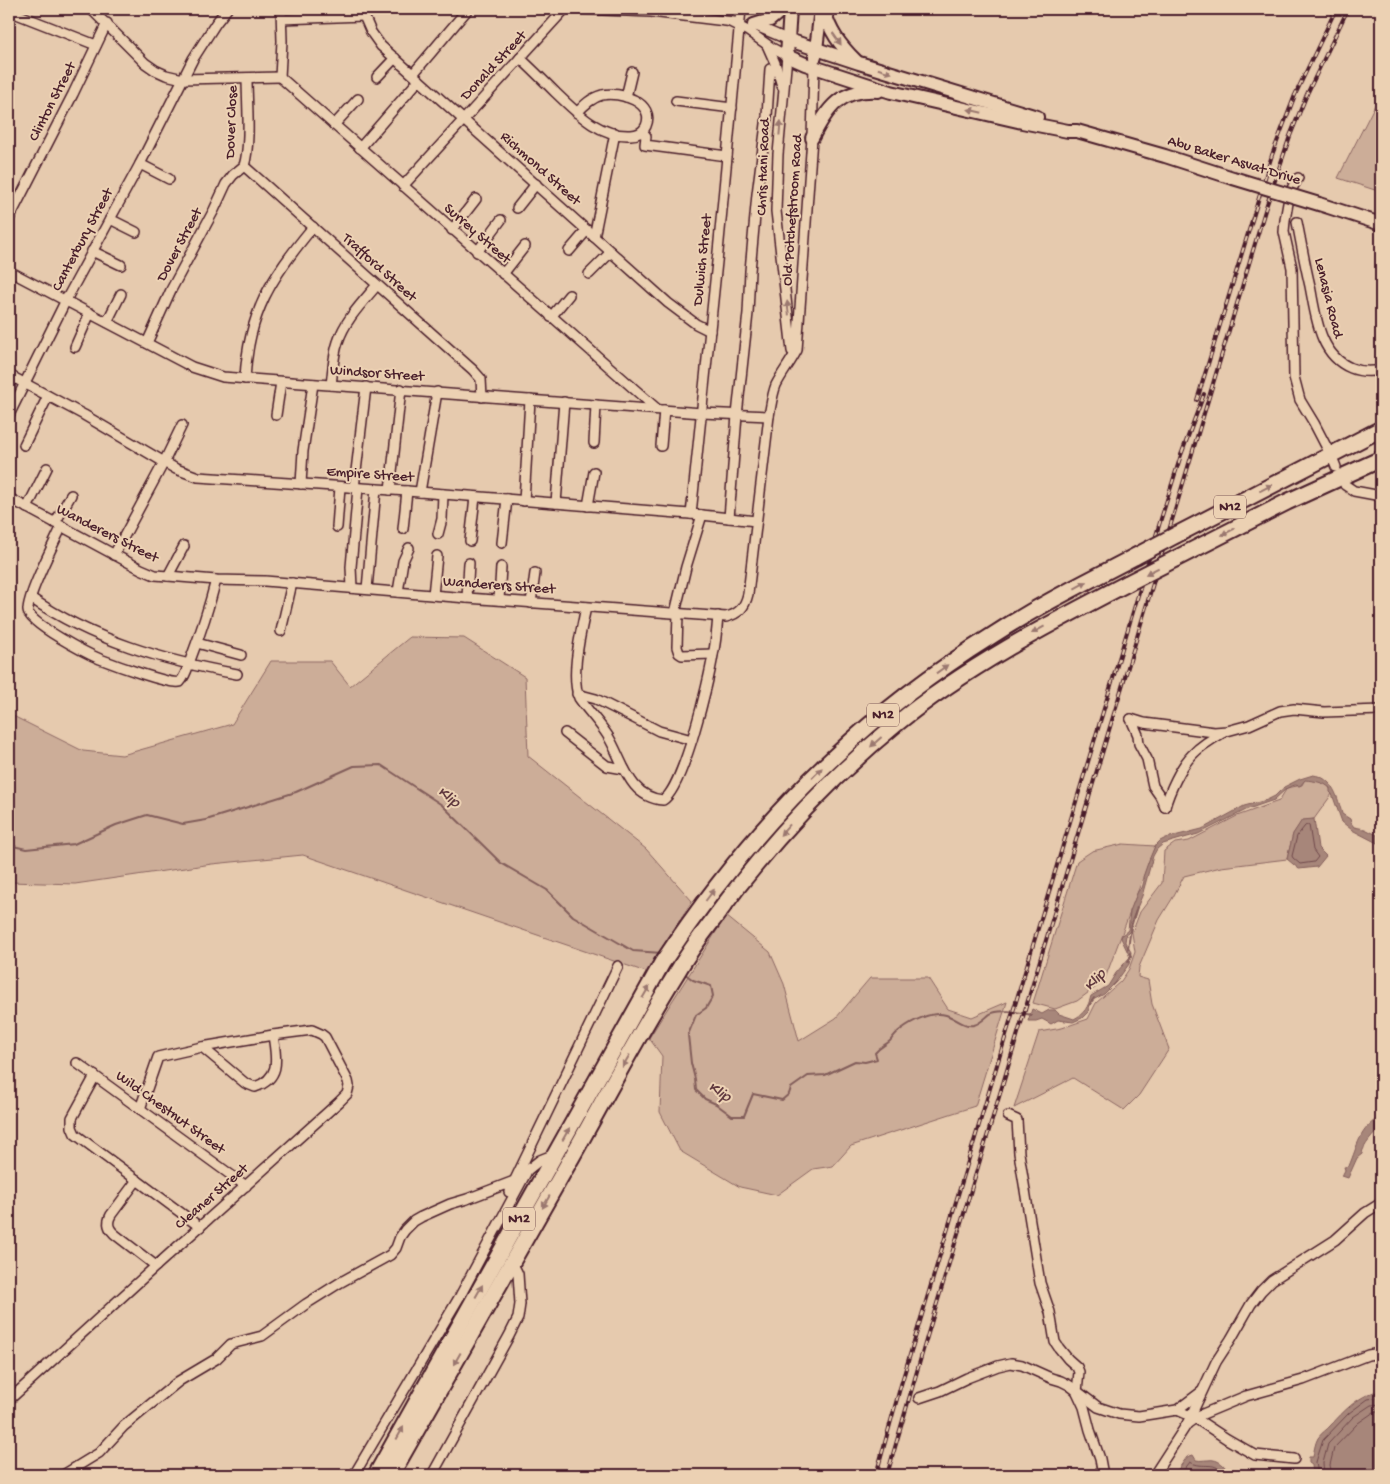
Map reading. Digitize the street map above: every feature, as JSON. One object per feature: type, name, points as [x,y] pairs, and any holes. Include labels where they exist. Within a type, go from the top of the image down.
[{"type":"highway","points":[[1284,479],[1381,420]]},
{"type":"highway","name":"N12","points":[[376,1475],[662,963],[681,934],[728,873],[776,816],[834,756],[879,718],[927,680],[994,634],[1045,604],[1381,429]]},
{"type":"highway","name":"N12","points":[[391,1475],[676,973],[738,885],[809,804],[894,726],[947,686],[1007,647],[1381,452]]},
{"type":"highway","points":[[1287,502],[1381,460]]},
{"type":"main road","points":[[754,25],[783,9]]},
{"type":"main road","name":"Chris Hani Road","points":[[787,56],[790,9]]},
{"type":"main road","points":[[814,67],[822,9]]},
{"type":"main road","points":[[822,9],[834,36],[859,63]]},
{"type":"main road","name":"Abu Baker Asvat Drive","points":[[789,40],[1069,126],[1076,131]]},
{"type":"main road","name":"Abu Baker Asvat Drive","points":[[787,56],[814,67],[891,92],[1022,122],[1076,131],[1165,156],[1381,224]]},
{"type":"main road","points":[[812,138],[825,114],[840,99],[856,92],[891,92]]},
{"type":"street","points":[[91,9],[145,63],[155,70],[183,79],[280,77],[281,9]]},
{"type":"street","name":"Canterbury Street","points":[[9,415],[66,300],[140,164],[183,79],[206,39],[227,9]]},
{"type":"street","points":[[360,148],[468,9]]},
{"type":"street","name":"Donald Street","points":[[402,186],[565,9]]},
{"type":"street","points":[[578,9],[651,11],[754,25],[789,40]]},
{"type":"street","name":"Dulwich Street","points":[[691,514],[732,108],[736,24],[740,9]]},
{"type":"street","points":[[9,10],[96,46]]},
{"type":"street","points":[[282,19],[365,12]]},
{"type":"street","name":"Richmond Street","points":[[365,12],[371,32],[394,58],[679,312],[710,331]]},
{"type":"street","name":"Clinton Street","points":[[9,219],[107,23]]},
{"type":"street","points":[[736,24],[787,56]]},
{"type":"street","points":[[767,44],[784,91]]},
{"type":"street","name":"Chris Hani Road","points":[[787,56],[778,154],[776,211],[794,356]]},
{"type":"street","points":[[377,77],[394,58]]},
{"type":"street","points":[[520,58],[577,113],[596,126],[615,134],[635,135],[642,132],[646,126],[648,116],[646,108],[640,103],[613,94],[603,95],[586,103],[577,113]]},
{"type":"street","name":"Old Potchefstroom Road","points":[[794,356],[797,350],[812,138],[814,67]]},
{"type":"street","points":[[729,518],[757,194],[770,69]]},
{"type":"street","points":[[626,97],[632,72]]},
{"type":"street","name":"Surrey Street","points":[[280,77],[502,274],[661,410]]},
{"type":"street","name":"Dover Close","points":[[244,166],[247,140],[247,78]]},
{"type":"street","points":[[334,125],[358,99]]},
{"type":"street","points":[[676,101],[732,108]]},
{"type":"street","points":[[642,132],[646,136],[645,145],[727,156]]},
{"type":"street","points":[[594,237],[615,134]]},
{"type":"street","points":[[140,164],[170,179]]},
{"type":"street","name":"Trafford Street","points":[[244,166],[473,370],[480,379],[482,397]]},
{"type":"street","name":"Dover Street","points":[[147,342],[171,290],[226,184],[244,166]]},
{"type":"street","points":[[1298,178],[1290,192],[1284,232],[1292,268],[1294,376],[1300,400],[1327,448]]},
{"type":"street","points":[[517,208],[536,184]]},
{"type":"street","points":[[452,230],[476,199]]},
{"type":"street","points":[[110,219],[136,232]]},
{"type":"street","points":[[477,252],[501,220]]},
{"type":"street","name":"Lenasia Road","points":[[1297,222],[1315,312],[1325,345],[1338,361],[1348,367],[1365,372],[1381,370]]},
{"type":"street","points":[[245,379],[249,338],[261,304],[281,268],[313,227]]},
{"type":"street","points":[[569,251],[587,230]]},
{"type":"street","points":[[502,274],[525,246]]},
{"type":"street","points":[[92,251],[121,265]]},
{"type":"street","points":[[589,274],[611,252]]},
{"type":"street","name":"Windsor Street","points":[[9,271],[201,370],[223,377],[702,413],[769,416]]},
{"type":"street","points":[[331,384],[336,351],[342,331],[354,311],[377,285]]},
{"type":"street","points":[[107,322],[121,294]]},
{"type":"street","points":[[552,317],[569,295]]},
{"type":"street","points":[[75,347],[90,313]]},
{"type":"street","name":"Wanderers Street","points":[[9,498],[152,574],[216,580],[266,580],[467,598],[726,617],[736,614],[746,601],[769,416],[776,387],[794,356]]},
{"type":"street","name":"Empire Street","points":[[9,375],[164,462],[185,473],[198,477],[420,492],[756,521]]},
{"type":"street","points":[[276,414],[281,382]]},
{"type":"street","points":[[301,484],[313,384]]},
{"type":"street","points":[[352,588],[351,567],[356,488],[366,387]]},
{"type":"street","points":[[390,490],[401,390]]},
{"type":"street","points":[[420,492],[437,392]]},
{"type":"street","points":[[24,445],[48,396]]},
{"type":"street","points":[[524,501],[530,400]]},
{"type":"street","points":[[556,503],[564,402]]},
{"type":"street","points":[[594,443],[596,405]]},
{"type":"street","points":[[661,410],[661,446]]},
{"type":"street","points":[[114,555],[182,425]]},
{"type":"street","points":[[27,508],[47,468]]},
{"type":"street","points":[[588,506],[594,472]]},
{"type":"street","points":[[1345,485],[1354,491],[1381,496]]},
{"type":"street","points":[[337,527],[340,487]]},
{"type":"street","points":[[367,589],[376,489]]},
{"type":"street","points":[[403,529],[407,491]]},
{"type":"street","points":[[438,534],[442,519],[443,494]]},
{"type":"street","points":[[71,495],[58,524],[31,598],[28,612],[33,620],[48,631],[99,659],[176,683],[182,681],[189,664],[209,607],[216,580]]},
{"type":"street","points":[[470,541],[474,497]]},
{"type":"street","points":[[502,543],[507,499]]},
{"type":"street","points":[[702,515],[686,567],[677,613],[677,647],[678,653],[682,655],[714,654]]},
{"type":"street","points":[[168,576],[184,546]]},
{"type":"street","points":[[398,592],[403,561],[409,548]]},
{"type":"street","points":[[433,595],[437,556]]},
{"type":"street","points":[[467,598],[469,563]]},
{"type":"street","points":[[499,600],[501,567]]},
{"type":"street","points":[[531,603],[535,573]]},
{"type":"street","points":[[281,631],[292,583]]},
{"type":"street","points":[[31,598],[59,616],[129,647],[189,664],[237,674]]},
{"type":"street","points":[[586,607],[577,658],[577,694],[602,726],[631,783],[650,797],[663,800],[672,791],[692,740],[714,654],[718,616]]},
{"type":"street","points":[[197,643],[241,655]]},
{"type":"street","points":[[577,694],[596,698],[659,730],[692,740]]},
{"type":"street","points":[[1227,731],[1212,739],[1190,756],[1175,782],[1165,807],[1153,786],[1147,759],[1139,744],[1138,735],[1131,719],[1144,723],[1214,732],[1227,731],[1249,725],[1280,711],[1294,709],[1324,712],[1381,710]]},
{"type":"street","points":[[565,733],[607,766],[624,769]]},
{"type":"street","points":[[509,1192],[618,966]]},
{"type":"street","name":"Cleaner Street","points":[[9,1400],[344,1097],[349,1086],[328,1042],[321,1034],[308,1030],[202,1047],[158,1057],[140,1109]]},
{"type":"street","points":[[202,1047],[246,1084],[255,1087],[272,1075],[276,1066],[272,1035]]},
{"type":"street","name":"Wild Chestnut Street","points":[[77,1063],[246,1186]]},
{"type":"street","points":[[95,1076],[72,1118],[72,1127],[75,1134],[200,1227]]},
{"type":"street","points":[[1008,1116],[1017,1120],[1019,1154],[1040,1283],[1050,1312],[1055,1342],[1058,1348],[1077,1367],[1079,1372],[1077,1392],[1084,1407],[1103,1475]]},
{"type":"street","points":[[63,1475],[99,1453],[124,1426],[179,1381],[216,1360],[231,1344],[262,1336],[306,1304],[390,1255],[396,1248],[400,1237],[414,1221],[442,1207],[514,1181],[540,1160],[555,1154]]},
{"type":"street","points":[[354,1475],[460,1296],[528,1169]]},
{"type":"street","points":[[137,1180],[108,1219],[108,1225],[116,1236],[156,1266]]},
{"type":"street","points":[[1154,1475],[1191,1419],[1201,1392],[1216,1362],[1261,1291],[1272,1280],[1335,1240],[1366,1213],[1381,1203]]},
{"type":"street","points":[[432,1475],[510,1336],[518,1318],[520,1304],[518,1274],[512,1262]]},
{"type":"street","points":[[1191,1419],[1213,1408],[1246,1396],[1320,1375],[1368,1355],[1381,1353]]},
{"type":"street","points":[[919,1398],[940,1392],[967,1378],[998,1366],[1012,1363],[1022,1365],[1061,1381],[1098,1407],[1119,1414],[1139,1416],[1178,1410],[1201,1392]]},
{"type":"street","points":[[1178,1410],[1255,1455],[1294,1459]]},
{"type":"shaded area","points":[[1381,93],[1381,192],[1338,178]]},
{"type":"shaded area","points":[[410,637],[464,638],[525,677],[528,756],[646,849],[692,901],[646,972],[303,855],[212,864],[75,884],[9,882],[9,714],[83,751],[122,755],[232,724],[271,661],[330,661],[350,686]]},
{"type":"shaded area","points":[[1305,779],[1325,784],[1332,794],[1314,819],[1302,821],[1293,834],[1287,859],[1221,867],[1184,876],[1159,920],[1139,967],[1138,977],[1148,980],[1152,1004],[1169,1049],[1139,1095],[1124,1110],[1073,1078],[1014,1108],[1039,1032],[1062,1028],[1088,1019],[1096,1003],[1121,981],[1129,969],[1135,952],[1132,933],[1140,912],[1162,883],[1164,851],[1175,843],[1189,841],[1237,816],[1279,801],[1287,788],[1302,785]]},
{"type":"shaded area","points":[[1123,844],[1155,846],[1104,981],[1077,1001],[1055,1009],[1033,1003],[1077,861],[1092,851]]},
{"type":"shaded area","points":[[726,916],[770,952],[784,984],[799,1041],[836,1018],[870,978],[928,978],[948,1009],[972,1017],[1007,1002],[975,1106],[851,1146],[833,1166],[813,1169],[777,1195],[740,1187],[680,1151],[660,1112],[662,1056],[649,1038]]},
{"type":"water","points":[[1313,775],[1325,780],[1334,789],[1342,814],[1350,819],[1354,827],[1365,829],[1377,835],[1381,839],[1381,845],[1352,830],[1342,822],[1328,786],[1315,781],[1305,780],[1300,786],[1295,785],[1287,788],[1274,800],[1248,809],[1198,834],[1163,844],[1153,856],[1142,896],[1130,924],[1130,931],[1126,935],[1125,942],[1131,952],[1129,964],[1116,982],[1104,994],[1091,1001],[1088,1012],[1082,1018],[1073,1022],[1058,1020],[1051,1024],[1042,1019],[1028,1021],[1032,1009],[1042,1014],[1049,1010],[1055,1010],[1059,1014],[1074,1019],[1078,1017],[1086,1009],[1091,996],[1108,986],[1130,957],[1121,938],[1128,930],[1130,911],[1138,891],[1142,888],[1143,877],[1155,846],[1160,841],[1202,829],[1244,806],[1267,800],[1275,796],[1284,787]]},
{"type":"water","points":[[1314,819],[1318,848],[1326,856],[1317,867],[1299,869],[1287,859],[1293,834],[1302,820]]},
{"type":"water","points":[[1381,1099],[1381,1128],[1369,1140],[1362,1154],[1357,1158],[1348,1178],[1342,1176],[1345,1170],[1344,1167],[1349,1166],[1363,1132],[1380,1117]]},
{"type":"water","points":[[1374,1392],[1381,1392],[1381,1475],[1313,1475],[1309,1457],[1313,1457],[1318,1438],[1351,1406],[1361,1398]]},
{"type":"water","points":[[1193,1455],[1196,1460],[1216,1460],[1231,1475],[1174,1475],[1187,1457]]},
{"type":"waterway","name":"Klip","points":[[9,845],[26,849],[74,844],[116,825],[147,815],[183,824],[206,820],[296,792],[354,766],[381,765],[442,805],[501,863],[547,890],[573,916],[633,951],[662,953]]},
{"type":"waterway","name":"Klip","points":[[1128,949],[1131,927],[1137,907]]},
{"type":"waterway","name":"Klip","points":[[1128,962],[1131,957],[1130,953]]},
{"type":"waterway","name":"Klip","points":[[684,973],[693,980],[711,986],[713,996],[706,1008],[696,1015],[688,1035],[696,1090],[705,1099],[716,1104],[732,1116],[744,1116],[753,1094],[782,1100],[789,1094],[791,1088],[808,1076],[825,1075],[855,1061],[865,1062],[877,1059],[875,1053],[879,1049],[900,1030],[922,1018],[940,1014],[950,1016],[963,1024],[974,1025],[990,1014],[999,1011],[1032,1015]]},
{"type":"waterway","name":"Klip","points":[[1089,1006],[1094,998]]},
{"type":"railway","points":[[1197,400],[1272,155],[1295,95],[1336,9]]},
{"type":"railway","points":[[887,1475],[1266,207],[1290,136],[1307,94],[1348,9]]},
{"type":"railway","points":[[876,1475],[900,1388],[1160,522],[1181,455],[1204,394]]}]
